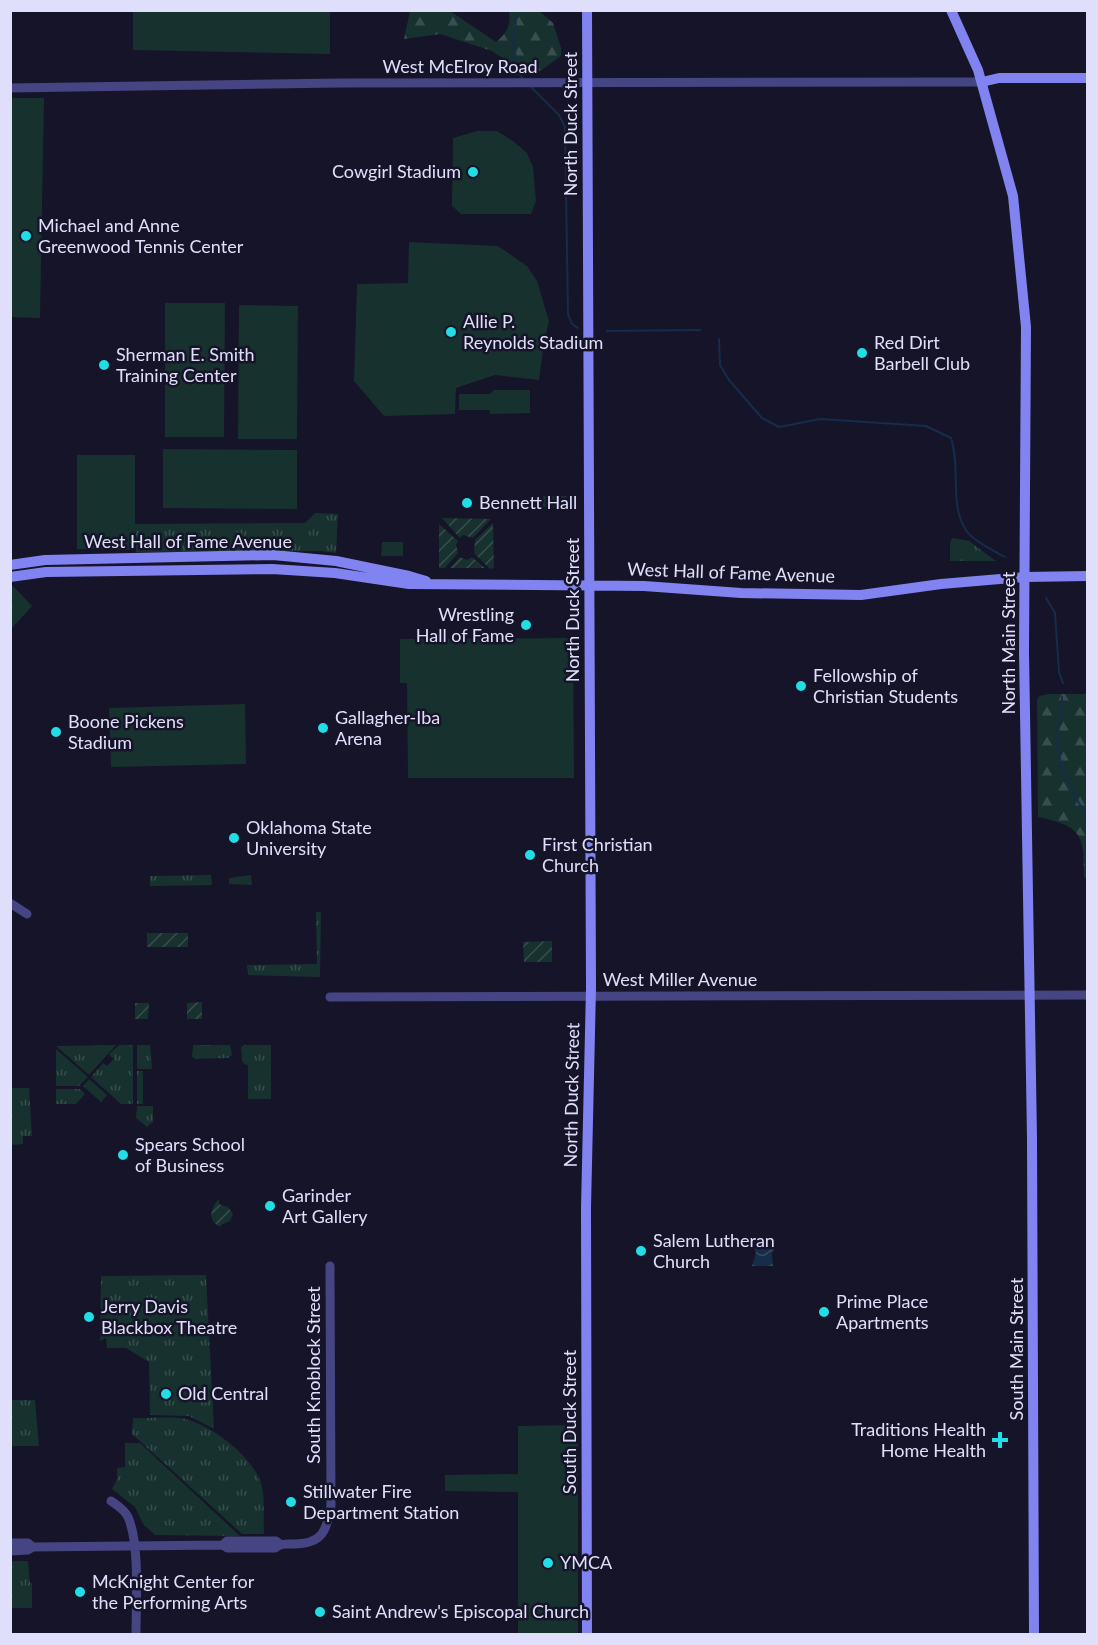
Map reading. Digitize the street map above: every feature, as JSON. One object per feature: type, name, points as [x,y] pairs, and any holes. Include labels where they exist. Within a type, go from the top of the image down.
[{"type":"main road","name":"North Duck Street","points":[[586,1209],[591,996],[587,10]]},
{"type":"main road","name":"North Main Street","points":[[951,10],[982,82],[1013,196],[1026,327],[1025,577],[1032,1208]]},
{"type":"main road","points":[[982,82],[999,78],[1088,79]]},
{"type":"main road","name":"West Hall of Fame Avenue","points":[[10,565],[45,560],[273,555],[336,561],[410,576],[434,584]]},
{"type":"main road","name":"West Hall of Fame Avenue","points":[[10,577],[46,572],[272,569],[334,573],[409,584],[644,586],[741,594],[861,595],[941,584],[1025,577],[1088,576]]},
{"type":"main road","name":"South Main Street","points":[[1032,1208],[1034,1635]]},
{"type":"main road","name":"South Duck Street","points":[[586,1209],[587,1635]]},
{"type":"street","name":"West McElroy Road","points":[[10,88],[328,83],[982,82]]},
{"type":"street","points":[[10,903],[27,914]]},
{"type":"street","name":"West Miller Avenue","points":[[330,997],[1088,995]]},
{"type":"street","name":"South Knoblock Street","points":[[133,1546],[224,1545],[227,1541],[276,1541],[280,1544],[305,1544],[316,1540],[323,1534],[329,1520],[331,1505],[330,1266]]},
{"type":"street","points":[[111,1501],[124,1511],[128,1518],[135,1557],[136,1635]]},
{"type":"street","points":[[10,1543],[28,1543],[33,1547]]},
{"type":"street","points":[[10,1551],[28,1550],[33,1547],[133,1546]]},
{"type":"green space","points":[[133,11],[330,11],[330,54],[133,50]]},
{"type":"green space","points":[[410,11],[450,11],[496,42],[507,28],[509,11],[539,11],[553,23],[561,48],[561,56],[536,74],[513,75],[510,63],[492,51],[440,34],[404,39]]},
{"type":"green space","name":"Michael and Anne Greenwood Tennis Center","points":[[11,98],[44,98],[40,318],[11,317]]},
{"type":"green space","points":[[477,131],[497,131],[527,153],[533,167],[536,201],[531,214],[461,214],[452,206],[453,138]]},
{"type":"green space","name":"Allie P. Reynolds Stadium","points":[[409,242],[498,246],[527,266],[537,281],[549,321],[539,380],[495,375],[456,388],[455,414],[384,416],[354,381],[357,284],[408,283]]},
{"type":"green space","points":[[165,303],[225,303],[224,437],[165,437]]},
{"type":"green space","points":[[239,305],[298,306],[297,439],[238,439]]},
{"type":"green space","points":[[494,390],[530,390],[530,413],[490,414],[490,410],[459,410],[459,394],[490,394]]},
{"type":"green space","points":[[163,449],[297,450],[297,509],[163,508]]},
{"type":"green space","points":[[77,455],[135,455],[135,550],[77,549]]},
{"type":"green space","points":[[543,496],[567,496],[566,508],[543,507]]},
{"type":"green space","points":[[315,513],[338,514],[336,553],[322,551],[136,552],[135,524],[305,523]]},
{"type":"green space","points":[[442,518],[491,519],[473,538],[463,535],[460,538]]},
{"type":"green space","points":[[493,523],[494,568],[490,569],[474,553],[475,540]]},
{"type":"green space","points":[[439,524],[458,541],[456,545],[458,553],[445,568],[439,568]]},
{"type":"green space","points":[[952,538],[969,541],[996,561],[950,561]]},
{"type":"green space","points":[[382,542],[403,542],[403,556],[381,556]]},
{"type":"green space","points":[[460,557],[467,560],[472,557],[485,568],[450,568]]},
{"type":"green space","points":[[11,586],[32,606],[11,629]]},
{"type":"green space","points":[[573,638],[574,778],[408,778],[407,683],[400,683],[400,639]]},
{"type":"green space","points":[[1087,694],[1087,880],[1084,877],[1083,850],[1074,830],[1038,817],[1037,700],[1039,696]]},
{"type":"green space","points":[[245,704],[246,764],[111,767],[109,708]]},
{"type":"green space","points":[[211,875],[212,885],[150,886],[150,876]]},
{"type":"green space","points":[[251,875],[252,885],[229,884],[229,878]]},
{"type":"green space","points":[[316,912],[321,912],[320,977],[248,975],[247,965],[317,964]]},
{"type":"green space","points":[[147,933],[188,933],[188,947],[147,947]]},
{"type":"green space","points":[[552,941],[552,962],[524,962],[523,942]]},
{"type":"green space","points":[[202,1002],[202,1019],[187,1019],[187,1003]]},
{"type":"green space","points":[[135,1003],[149,1003],[148,1019],[135,1019]]},
{"type":"green space","points":[[116,1045],[89,1075],[56,1046]]},
{"type":"green space","points":[[119,1045],[133,1045],[133,1104],[121,1104],[91,1077],[103,1063],[107,1066],[114,1059],[109,1054]]},
{"type":"green space","points":[[137,1045],[150,1045],[152,1069],[137,1069]]},
{"type":"green space","points":[[193,1045],[230,1045],[232,1055],[228,1058],[195,1059],[192,1056]]},
{"type":"green space","points":[[271,1045],[271,1099],[248,1099],[248,1065],[242,1061],[241,1047]]},
{"type":"green space","points":[[56,1049],[88,1077],[79,1086],[56,1086]]},
{"type":"green space","points":[[137,1071],[143,1071],[143,1104],[137,1104]]},
{"type":"green space","points":[[89,1079],[107,1095],[101,1102],[83,1086]]},
{"type":"green space","points":[[10,1088],[29,1088],[32,1136],[23,1136],[23,1144],[11,1145]]},
{"type":"green space","points":[[56,1089],[80,1089],[85,1094],[76,1104],[56,1104]]},
{"type":"green space","points":[[137,1106],[153,1106],[153,1122],[147,1127],[136,1118]]},
{"type":"green space","points":[[219,1199],[219,1204],[228,1207],[233,1214],[230,1221],[221,1227],[214,1222],[211,1214]]},
{"type":"green space","points":[[206,1275],[214,1429],[189,1416],[150,1415],[149,1362],[126,1348],[107,1348],[106,1338],[100,1341],[101,1276]]},
{"type":"green space","points":[[11,1400],[35,1400],[39,1446],[11,1446]]},
{"type":"green space","points":[[169,1417],[189,1420],[211,1430],[233,1446],[252,1466],[262,1487],[264,1534],[242,1534],[132,1434],[133,1418]]},
{"type":"green space","name":"YMCA","points":[[572,1425],[578,1435],[578,1634],[518,1634],[518,1492],[445,1491],[445,1475],[518,1474],[518,1426]]},
{"type":"green space","points":[[125,1443],[140,1443],[240,1536],[155,1535],[143,1524],[135,1507],[112,1489],[117,1479],[117,1468],[125,1467]]},
{"type":"green space","points":[[11,1561],[28,1561],[30,1583],[32,1583],[32,1608],[11,1608]]},
{"type":"water","points":[[752,1242],[755,1246],[776,1244],[772,1254],[773,1266],[752,1266],[756,1253]]},
{"type":"waterway","points":[[517,10],[516,57],[517,66],[524,80]]},
{"type":"waterway","points":[[530,86],[559,115],[565,127],[568,314],[572,324],[578,328]]},
{"type":"waterway","points":[[607,331],[700,330]]},
{"type":"waterway","points":[[719,339],[720,365],[729,380],[762,418],[779,427],[820,419],[926,426],[951,438],[954,450],[956,498],[961,520],[966,530],[974,538],[1005,557]]},
{"type":"waterway","points":[[1046,598],[1055,613],[1059,672],[1063,683]]},
{"type":"waterway","points":[[1062,697],[1058,734],[1060,760],[1072,790],[1088,817]]},
{"type":"place","name":"Cowgirl Stadium","points":[[473,172]]},
{"type":"place","name":"Michael and Anne Greenwood Tennis Center","points":[[26,236]]},
{"type":"place","name":"Allie P. Reynolds Stadium","points":[[451,332]]},
{"type":"place","name":"Red Dirt Barbell Club","points":[[862,353]]},
{"type":"place","name":"Sherman E. Smith Training Center","points":[[104,365]]},
{"type":"place","name":"Bennett Hall","points":[[467,503]]},
{"type":"place","name":"Wrestling Hall of Fame","points":[[526,625]]},
{"type":"place","name":"Fellowship of Christian Students","points":[[801,686]]},
{"type":"place","name":"Gallagher-Iba Arena","points":[[323,728]]},
{"type":"place","name":"Boone Pickens Stadium","points":[[56,732]]},
{"type":"place","name":"Oklahoma State University","points":[[234,838]]},
{"type":"place","name":"First Christian Church","points":[[530,855]]},
{"type":"place","name":"Spears School of Business","points":[[123,1155]]},
{"type":"place","name":"Garinder Art Gallery","points":[[270,1206]]},
{"type":"place","name":"Salem Lutheran Church","points":[[641,1251]]},
{"type":"place","name":"Prime Place Apartments","points":[[824,1312]]},
{"type":"place","name":"Jerry Davis Blackbox Theatre","points":[[89,1317]]},
{"type":"place","name":"Old Central","points":[[166,1394]]},
{"type":"place","name":"Traditions Health Home Health","points":[[1000,1440]]},
{"type":"place","name":"Stillwater Fire Department Station","points":[[291,1502]]},
{"type":"place","name":"YMCA","points":[[548,1563]]},
{"type":"place","name":"McKnight Center for the Performing Arts","points":[[80,1592]]},
{"type":"place","name":"Saint Andrew's Episcopal Church","points":[[320,1612]]}]
